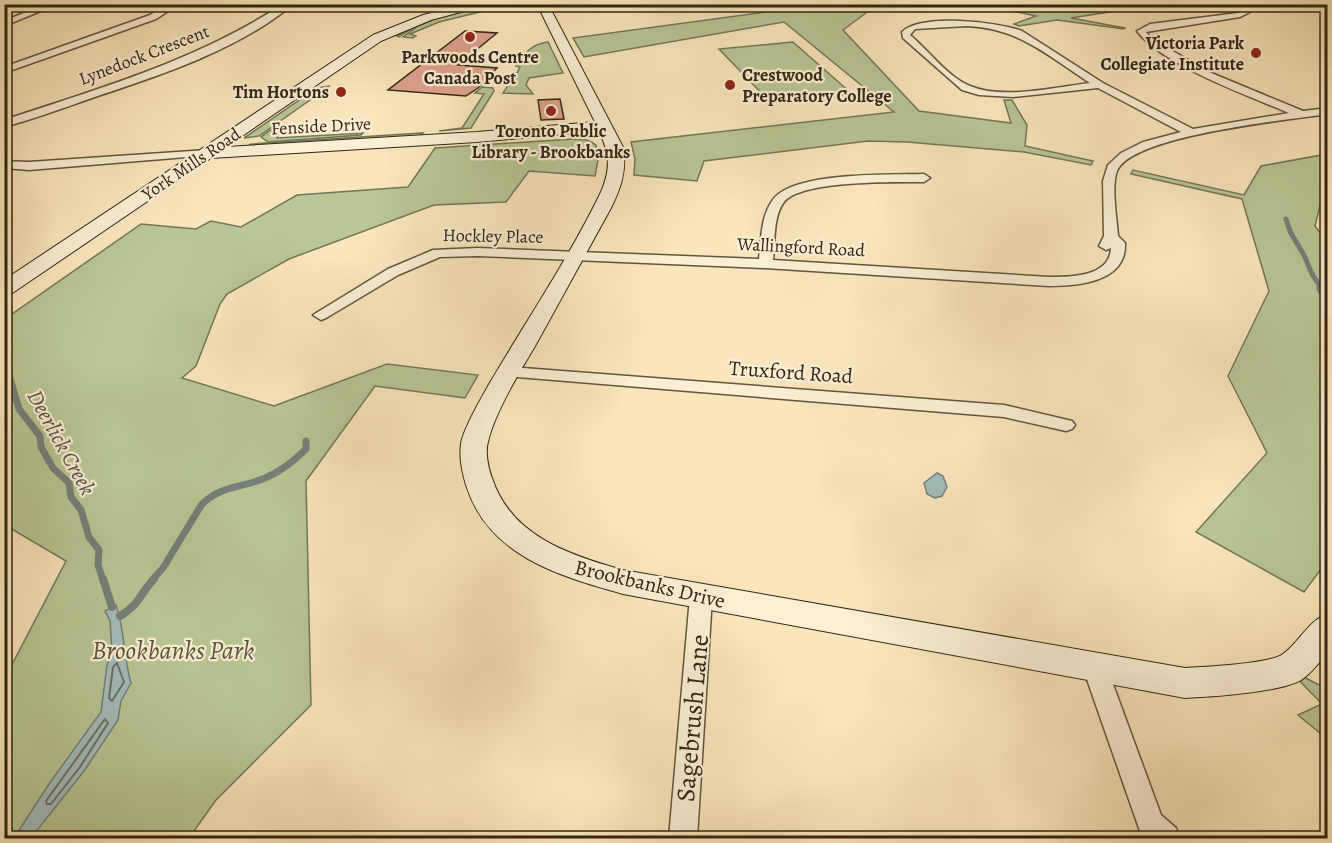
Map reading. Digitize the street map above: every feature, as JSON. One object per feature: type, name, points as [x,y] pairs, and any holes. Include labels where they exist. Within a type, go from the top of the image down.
[{"type":"street","points":[[4,24],[54,4]]},
{"type":"street","points":[[4,70],[153,17],[175,4]]},
{"type":"street","name":"Lynedock Crescent","points":[[4,124],[189,58],[248,30],[289,4]]},
{"type":"street","name":"York Mills Road","points":[[4,290],[407,18],[453,6],[485,4]]},
{"type":"street","name":"Brookbanks Drive","points":[[542,4],[616,149],[617,177],[498,390],[474,443],[476,472],[484,497],[498,518],[522,542],[574,568],[623,582],[1185,683],[1234,680],[1291,669],[1328,627]]},
{"type":"street","points":[[1247,10],[1240,15],[1150,27],[1141,31],[1149,40],[1206,74],[1302,115]]},
{"type":"street","points":[[1100,85],[1005,94],[981,92],[965,87],[906,36],[906,32],[913,27],[983,23],[1007,27],[1100,85],[1190,132]]},
{"type":"street","name":"Wallingford Road","points":[[572,257],[765,264],[1027,279],[1060,283],[1083,279],[1102,272],[1118,257],[1118,243],[1111,237],[1110,174],[1112,168],[1130,151],[1190,132],[1328,111]]},
{"type":"street","name":"Fenside Drive","points":[[4,164],[29,166],[488,136],[604,126]]},
{"type":"street","points":[[765,264],[773,211],[781,196],[801,186],[924,178]]},
{"type":"street","name":"Hockley Place","points":[[321,315],[393,272],[438,253],[478,252],[572,257]]},
{"type":"street","name":"Truxford Road","points":[[510,372],[1004,411],[1066,425]]},
{"type":"street","name":"Sagebrush Lane","points":[[683,838],[701,597]]},
{"type":"street","points":[[1095,668],[1151,824],[1166,838]]},
{"type":"green space","points":[[818,5],[1155,5],[1071,18],[1124,29],[1057,20],[1019,26],[1014,24],[1036,16],[988,6],[870,10],[843,30],[919,111],[1011,123],[1004,100],[1012,100],[1027,125],[1025,146],[1093,161],[1091,165],[1024,152],[868,141],[704,161],[697,181],[634,175],[635,159],[631,142],[894,112],[784,22],[584,57],[573,38]]},
{"type":"green space","points":[[481,7],[488,10],[439,22],[410,34],[416,36],[413,38],[403,37],[418,26],[433,20],[417,25],[399,37],[397,36],[416,24]]},
{"type":"green space","points":[[548,42],[563,73],[529,78],[526,85],[533,94],[503,93],[507,87],[506,84],[520,67],[516,66],[526,53],[537,45]]},
{"type":"green space","points":[[793,42],[852,94],[770,102],[719,49]]},
{"type":"green space","points":[[330,86],[259,136],[244,138],[317,88]]},
{"type":"green space","points":[[482,87],[493,88],[494,91],[471,128],[439,131],[462,128],[484,94],[475,93]]},
{"type":"green space","points":[[273,128],[282,128],[277,138],[363,133],[361,135],[268,142],[261,137]]},
{"type":"green space","points":[[423,133],[420,136],[248,146],[251,144]]},
{"type":"green space","name":"Brookbanks Park","points":[[588,140],[596,145],[598,160],[595,176],[529,171],[506,202],[434,205],[289,259],[227,294],[220,304],[196,366],[182,378],[274,406],[387,364],[478,375],[465,398],[375,386],[306,481],[311,705],[216,800],[189,838],[5,838],[5,678],[66,561],[5,525],[5,319],[141,224],[196,229],[211,221],[241,227],[297,195],[408,187],[435,148]]},
{"type":"green space","points":[[1327,154],[1327,188],[1324,189],[1315,226],[1328,243],[1327,561],[1304,592],[1196,532],[1267,453],[1228,376],[1269,291],[1242,199],[1131,174],[1133,170],[1244,195],[1261,166]]},
{"type":"green space","points":[[1288,669],[1327,689],[1327,739],[1298,715],[1322,704]]},
{"type":"water","points":[[937,473],[943,476],[947,487],[942,496],[935,498],[927,494],[924,483]]},
{"type":"water","points":[[116,605],[131,683],[121,701],[118,720],[84,771],[31,838],[14,838],[49,784],[101,712],[107,665],[112,652],[110,621],[105,611]]},
{"type":"building","points":[[465,31],[497,33],[458,65],[497,68],[478,88],[466,96],[388,90]]},
{"type":"building","name":"Toronto Public Library - Brookbanks","points":[[560,99],[564,119],[541,120],[538,100]]},
{"type":"waterway","points":[[1286,219],[1328,304]]},
{"type":"waterway","name":"Deerlick Creek","points":[[4,360],[8,364],[9,376]]},
{"type":"waterway","name":"Deerlick Creek","points":[[9,375],[19,409],[40,436],[41,447],[53,468],[69,483],[71,497],[81,510],[89,537],[99,550],[98,565],[103,580]]},
{"type":"waterway","points":[[152,580],[163,568],[202,504],[220,492],[276,473],[306,449],[306,441]]},
{"type":"waterway","name":"Deerlick Creek","points":[[103,579],[112,607]]},
{"type":"waterway","points":[[120,616],[136,603],[154,579]]},
{"type":"place","name":"Parkwoods Centre Canada Post","points":[[470,37]]},
{"type":"place","name":"Victoria Park Collegiate Institute","points":[[1256,53]]},
{"type":"place","name":"Crestwood Preparatory College","points":[[730,85]]},
{"type":"place","name":"Tim Hortons","points":[[341,92]]},
{"type":"place","name":"Toronto Public Library - Brookbanks","points":[[551,111]]}]
